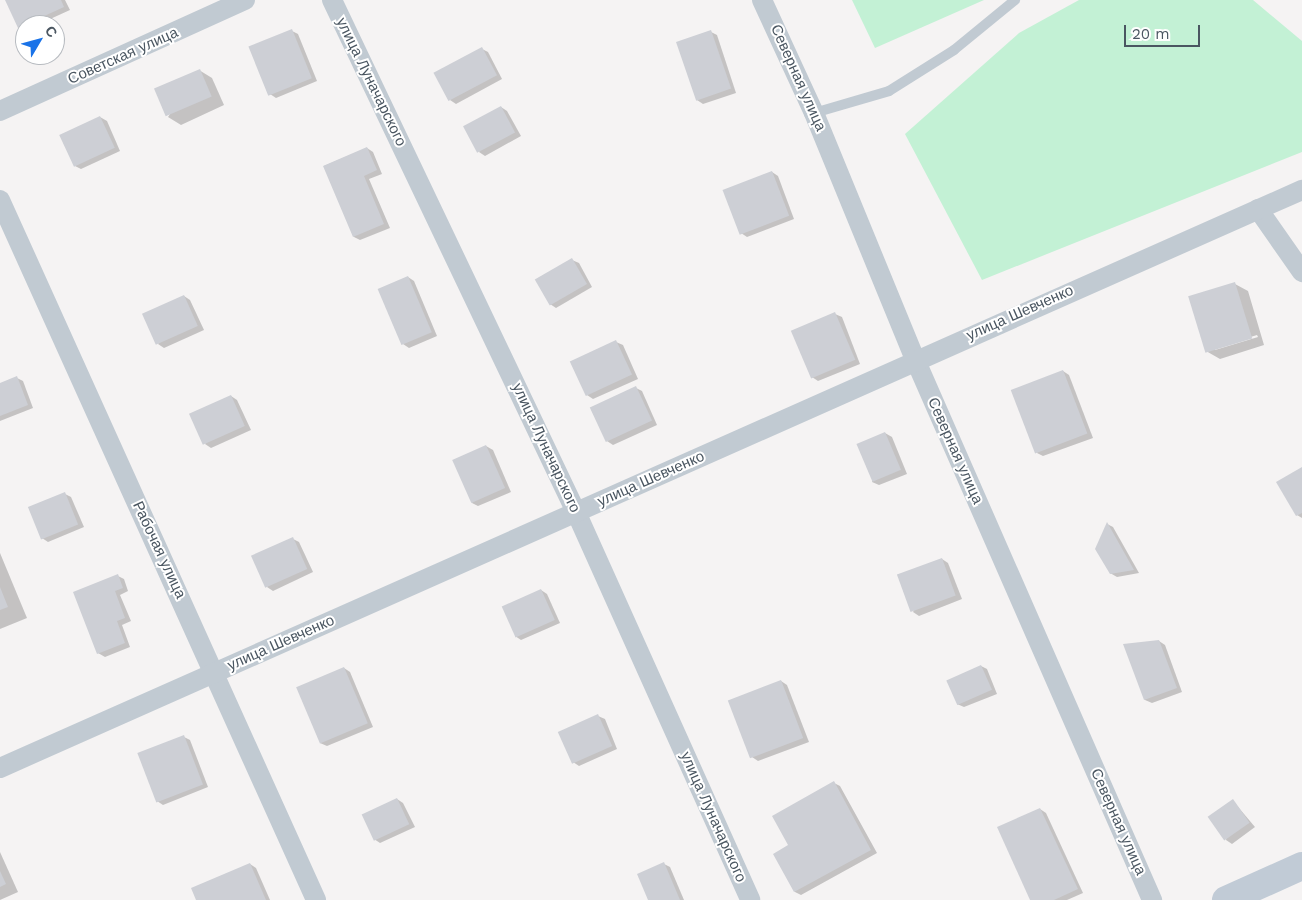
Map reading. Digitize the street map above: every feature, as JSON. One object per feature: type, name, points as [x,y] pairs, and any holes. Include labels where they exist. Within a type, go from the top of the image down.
[{"type":"street","name":"Советская улица","points":[[0,111],[245,0]]},
{"type":"street","name":"улица Луначарского","points":[[332,0],[576,512],[750,900]]},
{"type":"street","name":"Северная улица","points":[[762,0],[814,113],[915,359],[1152,900]]},
{"type":"street","name":"улица Шевченко","points":[[0,768],[915,359],[1302,190]]},
{"type":"street","name":"Рабочая улица","points":[[0,200],[316,900]]},
{"type":"street","points":[[1258,209],[1302,272]]},
{"type":"street","points":[[1226,900],[1302,866]]},
{"type":"lane","points":[[814,113],[889,91],[954,50],[1015,0]]},
{"type":"green space","points":[[852,0],[984,0],[875,48]]},
{"type":"green space","points":[[1079,0],[1253,0],[1302,41],[1302,152],[982,280],[905,134],[1019,33]]},
{"type":"building","points":[[5,0],[61,0],[64,7],[46,15],[15,15],[15,22]]},
{"type":"building","points":[[292,29],[312,78],[268,96],[248,47]]},
{"type":"building","points":[[711,30],[731,89],[696,101],[676,42]]},
{"type":"building","points":[[482,47],[497,75],[448,101],[433,73]]},
{"type":"building","points":[[200,69],[212,97],[166,116],[154,89]]},
{"type":"building","points":[[501,106],[515,132],[477,153],[463,126]]},
{"type":"building","points":[[100,116],[115,148],[74,167],[59,135]]},
{"type":"building","points":[[367,147],[377,170],[364,176],[384,224],[353,237],[323,166]]},
{"type":"building","points":[[772,171],[789,216],[740,235],[723,190]]},
{"type":"building","points":[[572,258],[587,284],[550,305],[535,280]]},
{"type":"building","points":[[408,276],[432,332],[401,345],[378,289]]},
{"type":"building","points":[[1235,282],[1252,338],[1205,353],[1188,296]]},
{"type":"building","points":[[184,295],[198,326],[156,345],[142,314]]},
{"type":"building","points":[[835,312],[855,360],[811,379],[791,331]]},
{"type":"building","points":[[616,340],[632,374],[586,396],[570,362]]},
{"type":"building","points":[[1063,370],[1087,433],[1035,454],[1011,390]]},
{"type":"building","points":[[17,376],[28,405],[0,416],[0,383]]},
{"type":"building","points":[[636,386],[652,420],[606,442],[590,408]]},
{"type":"building","points":[[231,395],[245,426],[203,445],[189,414]]},
{"type":"building","points":[[885,432],[901,470],[872,482],[856,444]]},
{"type":"building","points":[[486,445],[505,488],[471,503],[452,460]]},
{"type":"building","points":[[1302,467],[1302,513],[1296,516],[1276,482]]},
{"type":"building","points":[[65,492],[78,524],[41,539],[28,507]]},
{"type":"building","points":[[1107,522],[1134,570],[1110,574],[1095,549]]},
{"type":"building","points":[[293,537],[307,569],[265,588],[251,556]]},
{"type":"building","points":[[942,558],[956,596],[911,612],[897,574]]},
{"type":"building","points":[[118,574],[123,588],[115,591],[125,618],[117,621],[125,643],[97,654],[73,592]]},
{"type":"building","points":[[0,587],[8,607],[0,610]]},
{"type":"building","points":[[541,589],[555,620],[516,638],[502,606]]},
{"type":"building","points":[[1159,640],[1177,688],[1144,700],[1123,644]]},
{"type":"building","points":[[981,665],[992,690],[957,705],[946,680]]},
{"type":"building","points":[[344,667],[368,723],[320,743],[296,687]]},
{"type":"building","points":[[781,680],[803,738],[750,758],[728,700]]},
{"type":"building","points":[[598,714],[612,746],[572,764],[558,732]]},
{"type":"building","points":[[184,735],[203,784],[156,802],[137,753]]},
{"type":"building","points":[[834,781],[871,850],[794,892],[773,854],[788,845],[772,816]]},
{"type":"building","points":[[397,798],[409,824],[374,841],[362,814]]},
{"type":"building","points":[[1233,799],[1250,823],[1224,841],[1208,817]]},
{"type":"building","points":[[1040,808],[1078,889],[1054,900],[1030,900],[997,827]]},
{"type":"building","points":[[664,862],[680,900],[648,900],[637,874]]},
{"type":"building","points":[[250,863],[266,900],[196,900],[191,888]]},
{"type":"building","points":[[0,871],[6,884],[0,887]]}]
